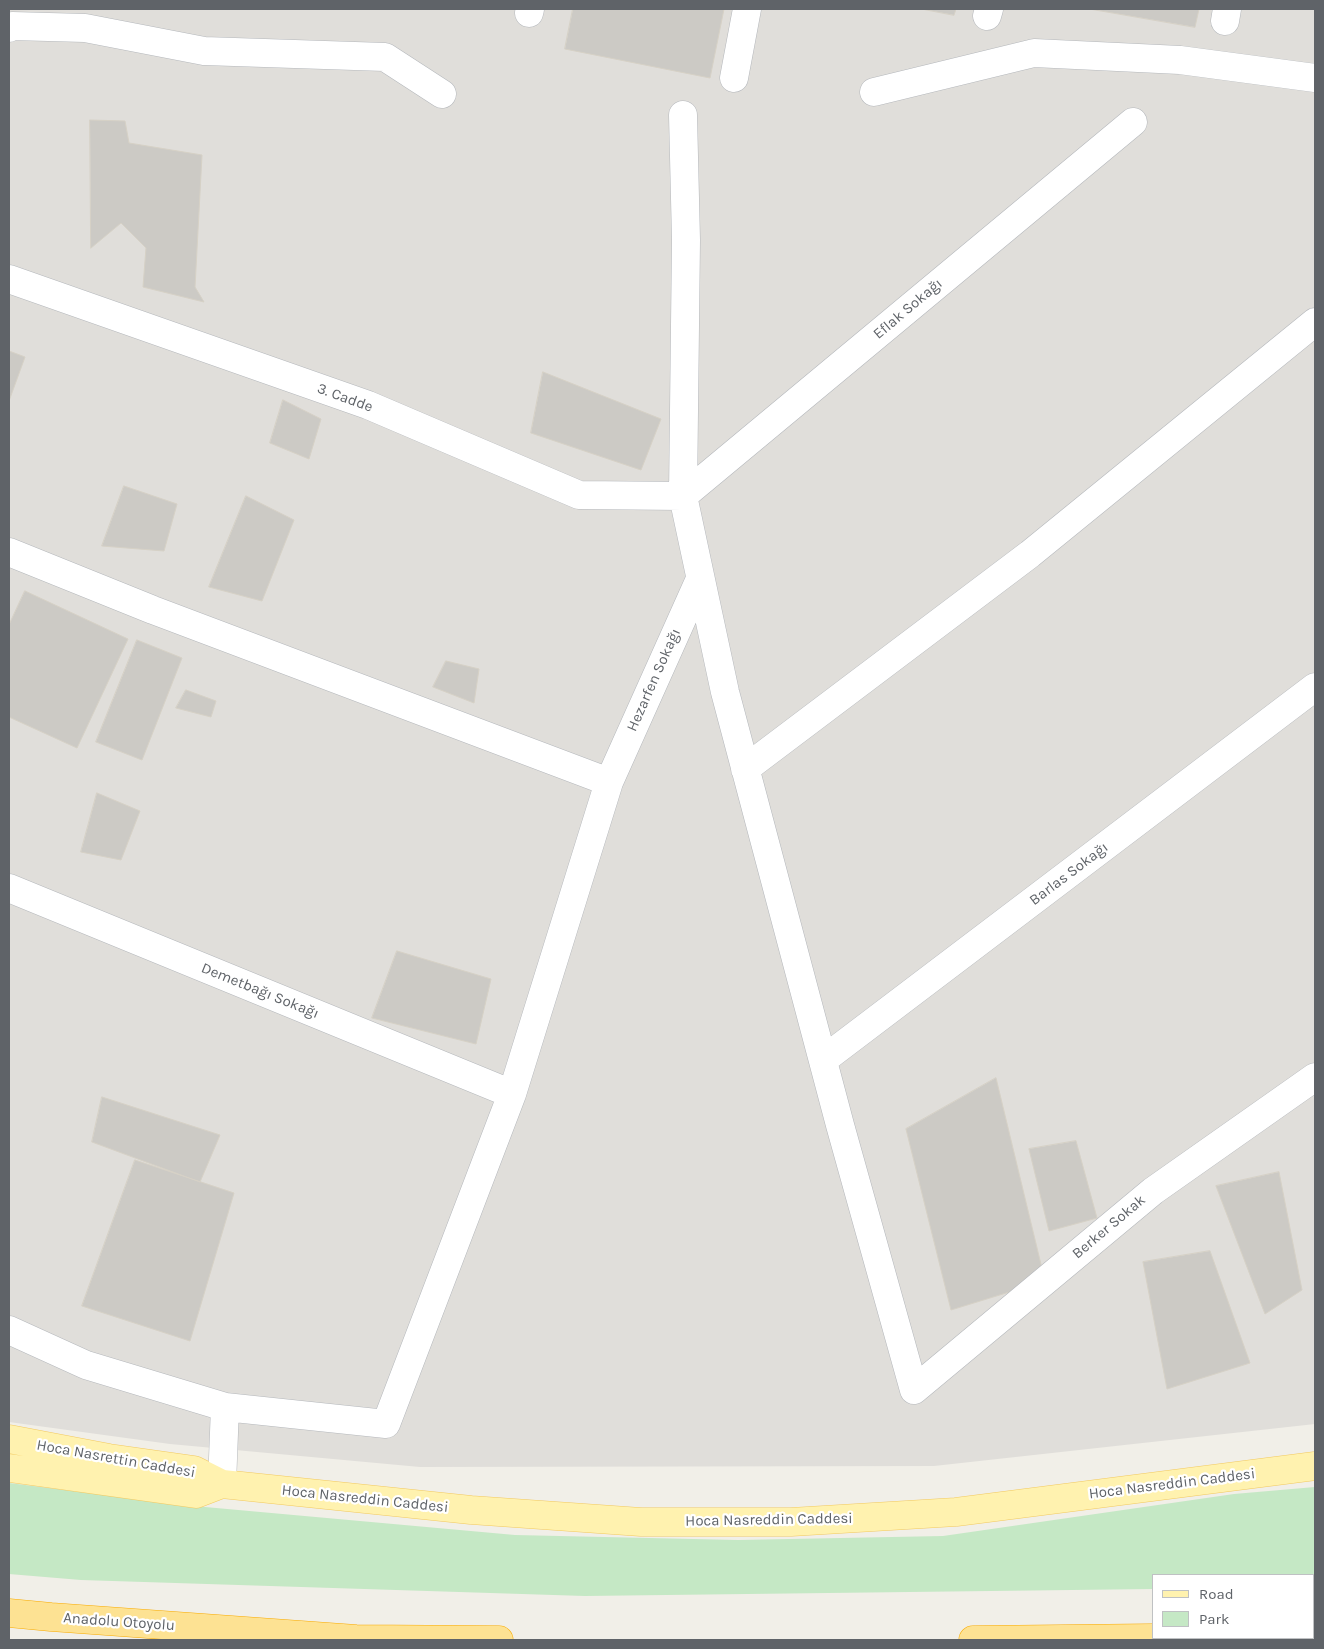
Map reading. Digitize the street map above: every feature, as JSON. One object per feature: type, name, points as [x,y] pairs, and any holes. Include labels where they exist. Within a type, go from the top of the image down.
[{"type":"highway","name":"Anadolu Otoyolu","points":[[9,1613],[356,1639],[499,1640]]},
{"type":"highway","points":[[974,1640],[1152,1638]]},
{"type":"main road","name":"Hoca Nasrettin Caddesi","points":[[9,1439],[109,1458],[194,1470],[222,1484]]},
{"type":"main road","name":"Hoca Nasreddin Caddesi","points":[[222,1484],[471,1510],[641,1522],[792,1522],[956,1512],[1315,1466]]},
{"type":"main road","name":"Hoca Nasrettin Caddesi","points":[[9,1468],[196,1494],[222,1484]]},
{"type":"street","points":[[734,78],[747,9]]},
{"type":"street","points":[[9,28],[12,26],[86,28],[204,52],[385,57],[442,94]]},
{"type":"street","points":[[874,92],[1034,53],[1180,60],[1315,78]]},
{"type":"street","points":[[683,116],[686,240],[683,496],[725,692],[823,1060]]},
{"type":"street","name":"Eflak Sokağı","points":[[683,496],[1133,122]]},
{"type":"street","name":"3. Cadde","points":[[9,279],[368,405],[578,495],[683,496]]},
{"type":"street","points":[[745,769],[1030,554],[1315,322]]},
{"type":"street","points":[[9,552],[153,610],[609,782]]},
{"type":"street","name":"Hezarfen Sokağı","points":[[225,1407],[386,1424],[512,1094],[609,782],[700,579]]},
{"type":"street","name":"Barlas Sokağı","points":[[823,1060],[1315,687]]},
{"type":"street","name":"Demetbağı Sokağı","points":[[9,888],[512,1094]]},
{"type":"street","name":"Berker Sokak","points":[[823,1060],[914,1390],[1153,1191],[1315,1077]]},
{"type":"street","points":[[9,1330],[86,1365],[225,1407],[222,1484]]},
{"type":"shaded area","points":[[9,9],[1315,9],[1315,1424],[934,1466],[420,1467],[170,1444],[9,1422]]},
{"type":"green space","points":[[9,1483],[194,1506],[515,1535],[738,1540],[943,1536],[1234,1494],[1315,1487],[1315,1586],[1314,1574],[1152,1574],[1152,1589],[585,1596],[81,1580],[9,1574]]},
{"type":"building","points":[[573,9],[724,9],[710,78],[565,49]]},
{"type":"building","points":[[922,9],[956,9],[954,15]]},
{"type":"building","points":[[1090,9],[1199,9],[1195,27]]},
{"type":"building","points":[[90,120],[125,121],[129,143],[202,155],[195,287],[204,302],[143,287],[146,248],[121,223],[91,248]]},
{"type":"building","points":[[9,351],[25,357],[9,401]]},
{"type":"building","points":[[543,372],[661,419],[641,470],[531,433]]},
{"type":"building","points":[[283,400],[321,419],[309,459],[270,443]]},
{"type":"building","points":[[124,486],[177,504],[164,551],[102,546]]},
{"type":"building","points":[[246,496],[294,520],[262,601],[209,587]]},
{"type":"building","points":[[25,591],[128,639],[77,748],[9,717],[9,625]]},
{"type":"building","points":[[137,640],[182,658],[142,760],[96,742]]},
{"type":"building","points":[[446,661],[479,669],[474,703],[433,687]]},
{"type":"building","points":[[186,690],[216,701],[211,717],[176,708]]},
{"type":"building","points":[[97,793],[140,811],[121,860],[81,852]]},
{"type":"building","points":[[397,951],[491,979],[476,1044],[372,1018]]},
{"type":"building","points":[[996,1078],[1045,1281],[951,1310],[906,1129]]},
{"type":"building","points":[[102,1097],[220,1135],[200,1182],[92,1142]]},
{"type":"building","points":[[1076,1141],[1097,1218],[1049,1231],[1029,1149]]},
{"type":"building","points":[[135,1160],[234,1193],[190,1341],[82,1306]]},
{"type":"building","points":[[1279,1172],[1302,1290],[1265,1314],[1216,1186]]},
{"type":"building","points":[[1210,1251],[1250,1363],[1167,1389],[1143,1262]]}]
